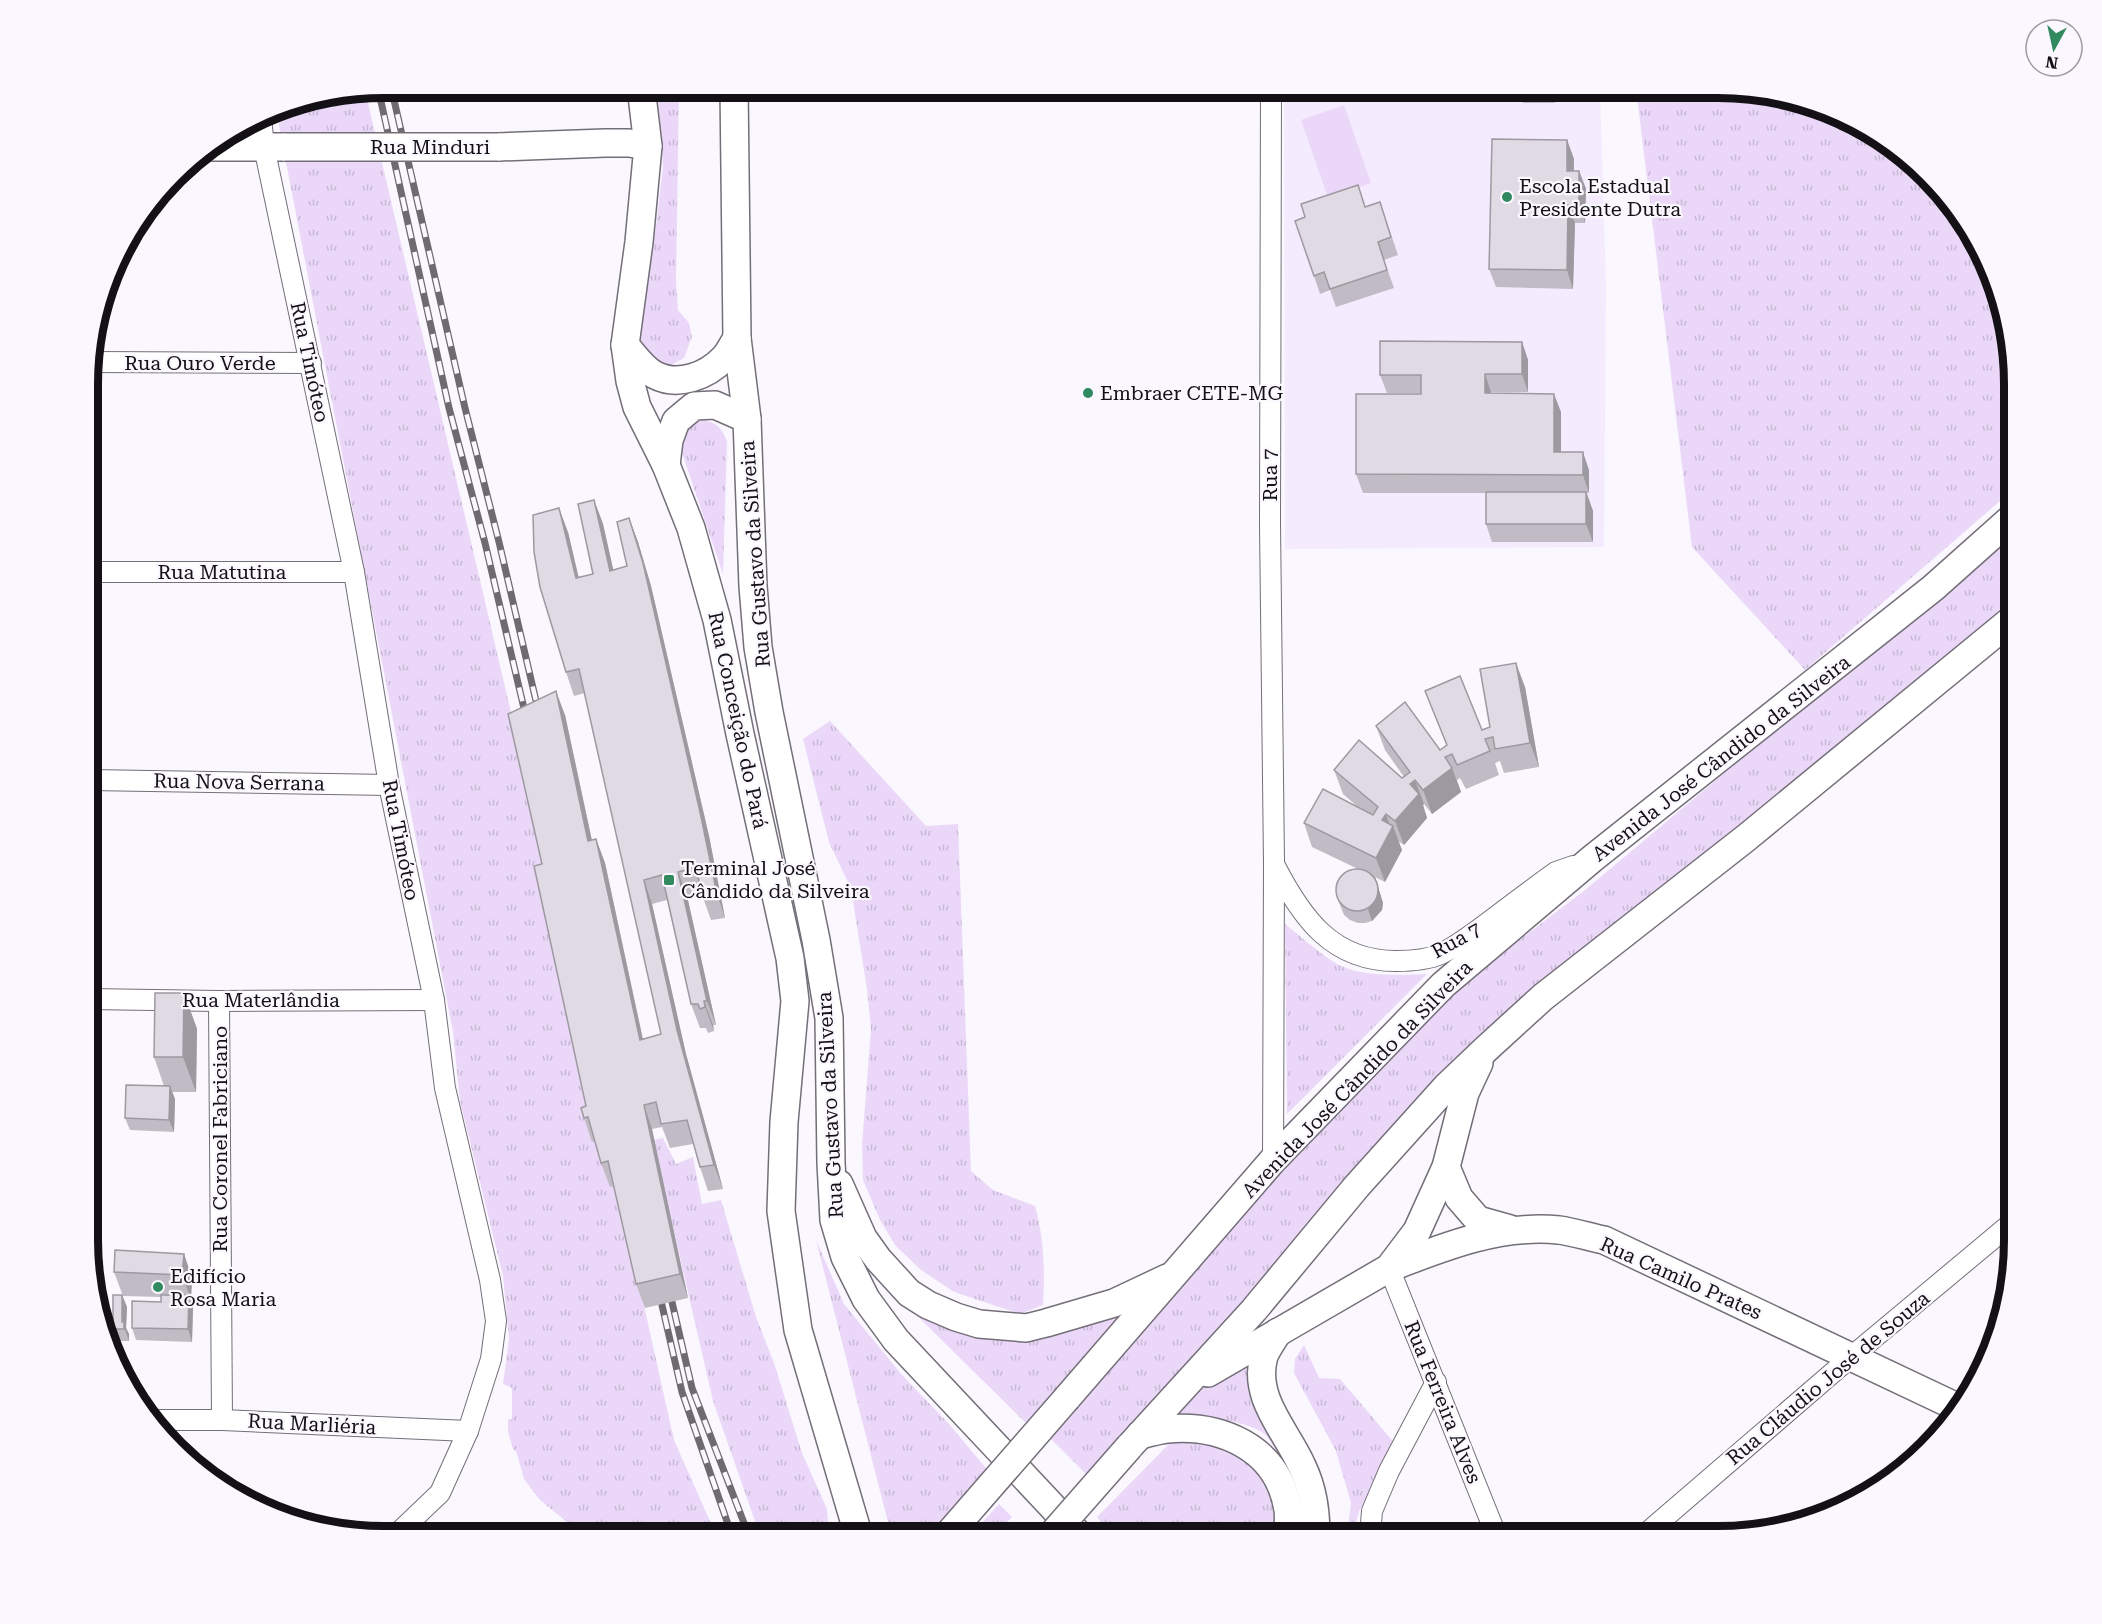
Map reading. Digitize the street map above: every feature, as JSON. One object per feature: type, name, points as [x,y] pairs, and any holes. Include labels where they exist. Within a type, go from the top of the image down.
[{"type":"main road","name":"Rua Conceição do Pará","points":[[641,98],[648,146],[639,242],[625,345],[637,407],[666,465],[691,528],[717,620],[790,958],[795,1001],[784,1122],[781,1211],[798,1330],[853,1526]]},
{"type":"main road","name":"Rua Gustavo da Silveira","points":[[734,98],[736,338],[747,419],[753,586],[758,647],[768,712],[816,940],[829,1018],[834,1220],[845,1257],[866,1299],[896,1340],[1071,1526]]},
{"type":"main road","name":"Rua Minduri","points":[[224,147],[498,147],[605,143],[648,146]]},
{"type":"main road","points":[[625,345],[655,375],[669,379],[689,380],[724,358],[736,338]]},
{"type":"main road","points":[[666,465],[669,440],[676,422],[694,406],[715,405],[747,419]]},
{"type":"main road","name":"Avenida José Cândido da Silveira","points":[[956,1526],[1177,1274],[1273,1160],[1443,985],[1593,858],[1863,646],[2004,525]]},
{"type":"main road","points":[[1060,1526],[1254,1310],[1365,1178],[1447,1086],[1543,997],[1746,838],[2004,626]]},
{"type":"main road","points":[[1183,1387],[1389,1268],[1417,1231],[1446,1167],[1465,1093],[1487,1048]]},
{"type":"main road","points":[[831,1163],[863,1238],[878,1259],[909,1293],[928,1305],[956,1317],[979,1324],[1026,1328],[1114,1303],[1177,1274]]},
{"type":"main road","points":[[1446,1167],[1459,1198],[1478,1220],[1514,1230]]},
{"type":"main road","name":"Rua Camilo Prates","points":[[1389,1268],[1435,1250],[1482,1236],[1514,1230],[1558,1230],[1604,1240],[1952,1405]]},
{"type":"main road","points":[[1278,1332],[1264,1355],[1262,1386],[1266,1402],[1287,1435],[1311,1488],[1316,1507],[1316,1526]]},
{"type":"main road","points":[[1135,1441],[1166,1429],[1204,1431],[1236,1438],[1255,1450],[1272,1468],[1287,1504],[1287,1526]]},
{"type":"street","name":"Rua 7","points":[[1271,98],[1273,1160]]},
{"type":"street","name":"Rua Timóteo","points":[[264,124],[274,147],[311,363],[354,572],[389,784],[434,1000],[445,1088],[490,1280],[496,1321],[491,1359],[468,1431],[440,1493],[405,1526]]},
{"type":"street","name":"Rua Ouro Verde","points":[[98,362],[311,363]]},
{"type":"street","name":"Rua Matutina","points":[[98,572],[354,572]]},
{"type":"street","name":"Rua Nova Serrana","points":[[98,780],[389,784]]},
{"type":"street","name":"Rua 7","points":[[1274,863],[1288,891],[1307,919],[1335,945],[1361,956],[1388,961],[1414,961],[1439,955],[1448,950],[1556,872],[1593,858]]},
{"type":"street","points":[[1274,919],[1289,917],[1307,919]]},
{"type":"street","name":"Rua Materlândia","points":[[98,999],[434,1000]]},
{"type":"street","name":"Rua Coronel Fabriciano","points":[[219,1001],[222,1420]]},
{"type":"street","name":"Rua Cláudio José de Souza","points":[[1655,1526],[2004,1229]]},
{"type":"street","name":"Rua Ferreira Alves","points":[[1389,1268],[1493,1526]]},
{"type":"street","points":[[1371,1526],[1372,1511],[1389,1471],[1436,1382]]},
{"type":"street","name":"Rua Marliéria","points":[[161,1420],[222,1420],[468,1431]]},
{"type":"shaded area","points":[[1284,98],[1600,98],[1606,286],[1604,547],[1285,549]]},
{"type":"green space","points":[[365,98],[367,98],[517,738],[595,1130],[592,1141],[597,1141],[610,1187],[617,1185],[674,1440],[712,1526],[590,1526],[587,1522],[567,1522],[540,1500],[524,1479],[508,1432],[508,1420],[512,1419],[512,1388],[503,1384],[509,1339],[503,1276],[460,1101],[453,1032],[277,118],[309,107]]},
{"type":"green space","points":[[658,98],[679,98],[676,281],[678,310],[689,323],[692,337],[684,358],[669,366],[640,356],[638,329],[654,242],[663,167]]},
{"type":"green space","points":[[1637,98],[1737,98],[1774,103],[1828,119],[1877,146],[1921,181],[1945,209],[1966,240],[1989,291],[2002,346],[2004,498],[1805,670],[1692,547]]},
{"type":"green space","points":[[1344,105],[1371,183],[1328,198],[1301,120]]},
{"type":"green space","points":[[697,419],[716,425],[723,432],[727,442],[723,574],[680,447],[682,434]]},
{"type":"green space","points":[[2004,538],[2004,611],[1743,830],[1433,1084],[1089,1477],[1051,1439],[1301,1148],[1454,990],[1585,890]]},
{"type":"green space","points":[[830,721],[926,826],[958,824],[971,1171],[993,1190],[1035,1206],[1042,1243],[1043,1305],[1020,1314],[954,1292],[921,1270],[895,1245],[880,1220],[863,1180],[862,1144],[871,1029],[867,989],[851,889],[829,842],[803,739]]},
{"type":"green space","points":[[1285,924],[1326,957],[1342,966],[1366,973],[1427,974],[1287,1114]]},
{"type":"green space","points":[[663,1138],[676,1164],[693,1157],[702,1204],[721,1200],[756,1317],[774,1363],[802,1453],[827,1509],[828,1526],[753,1526],[756,1524],[713,1401],[653,1140]]},
{"type":"green space","points":[[816,1240],[844,1304],[902,1375],[949,1424],[990,1473],[940,1526],[889,1526]]},
{"type":"green space","points":[[892,1291],[1003,1337],[1082,1327],[1138,1308],[1029,1426]]},
{"type":"green space","points":[[1304,1345],[1319,1378],[1340,1379],[1396,1445],[1359,1511],[1355,1526],[1348,1526],[1351,1503],[1336,1451],[1294,1373],[1295,1359]]},
{"type":"green space","points":[[1262,1347],[1299,1478],[1305,1526],[1295,1526],[1281,1466],[1270,1441],[1263,1433],[1231,1421],[1169,1415],[1212,1377]]},
{"type":"green space","points":[[1192,1437],[1218,1440],[1263,1473],[1279,1512],[1277,1526],[1105,1526],[1097,1517],[1170,1443]]},
{"type":"green space","points":[[999,1504],[1012,1517],[1003,1526],[979,1526]]},
{"type":"building","points":[[1492,139],[1567,140],[1567,171],[1579,171],[1579,205],[1568,205],[1567,270],[1489,269]]},
{"type":"building","points":[[1358,185],[1365,207],[1380,202],[1391,237],[1378,242],[1387,270],[1330,289],[1324,272],[1314,276],[1295,221],[1305,217],[1301,204]]},
{"type":"building","points":[[1380,341],[1522,342],[1522,374],[1485,374],[1485,393],[1554,394],[1554,452],[1583,452],[1583,475],[1356,474],[1356,394],[1421,394],[1421,375],[1380,375]]},
{"type":"building","points":[[1486,492],[1586,492],[1586,524],[1486,524]]},
{"type":"building","points":[[594,500],[610,571],[627,566],[617,522],[629,518],[643,563],[717,894],[702,896],[696,867],[678,872],[707,1001],[704,1001],[705,1007],[700,1009],[698,1004],[691,1004],[662,875],[644,880],[677,1030],[714,1165],[700,1167],[687,1120],[661,1124],[656,1102],[644,1105],[680,1274],[636,1284],[608,1161],[601,1163],[588,1117],[584,1118],[581,1108],[586,1106],[534,866],[542,864],[508,714],[556,691],[588,841],[596,839],[640,1040],[661,1034],[579,669],[566,672],[540,587],[534,552],[533,515],[559,508],[576,578],[593,574],[578,504]]},
{"type":"building","points":[[1516,663],[1530,743],[1495,749],[1493,737],[1485,739],[1490,751],[1457,765],[1452,754],[1445,757],[1452,768],[1423,790],[1415,780],[1410,784],[1419,794],[1395,821],[1386,814],[1382,820],[1393,826],[1376,858],[1304,823],[1323,789],[1373,815],[1378,807],[1334,770],[1359,740],[1402,778],[1410,772],[1376,726],[1405,702],[1440,750],[1447,745],[1425,691],[1460,676],[1482,730],[1490,727],[1480,669]]},
{"type":"building","points":[[1357,869],[1372,875],[1378,890],[1372,905],[1357,911],[1342,905],[1336,890],[1342,875]]},
{"type":"building","points":[[155,993],[184,993],[183,1057],[154,1057]]},
{"type":"building","points":[[126,1085],[170,1086],[169,1120],[125,1118]]},
{"type":"building","points":[[115,1250],[184,1254],[182,1275],[114,1272]]},
{"type":"building","points":[[113,1295],[122,1295],[124,1329],[113,1329]]},
{"type":"building","points":[[161,1295],[189,1295],[188,1329],[132,1328],[132,1301],[161,1302]]},
{"type":"railway","points":[[380,98],[449,408],[485,543],[527,721]]},
{"type":"railway","points":[[394,98],[540,718]]},
{"type":"railway","points":[[668,1285],[692,1388],[744,1523]]},
{"type":"railway","points":[[658,1288],[682,1392],[729,1526]]},
{"type":"place","name":"Escola Estadual Presidente Dutra","points":[[1507,197]]},
{"type":"place","name":"Embraer CETE-MG","points":[[1088,393]]},
{"type":"place","name":"Terminal José Cândido da Silveira","points":[[669,880]]},
{"type":"place","name":"Edifício Rosa Maria","points":[[158,1287]]}]
